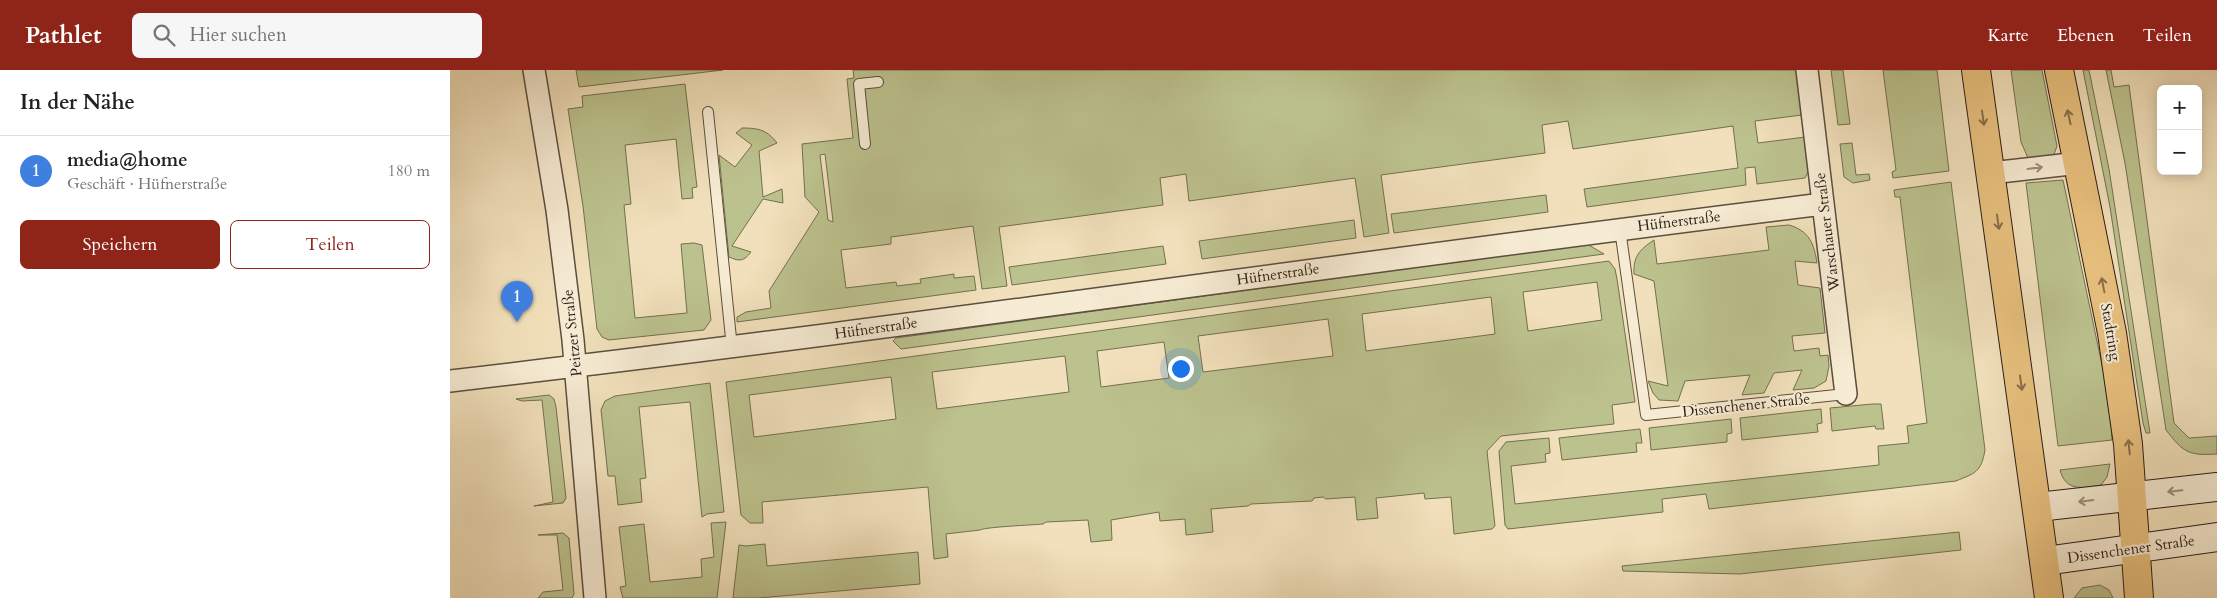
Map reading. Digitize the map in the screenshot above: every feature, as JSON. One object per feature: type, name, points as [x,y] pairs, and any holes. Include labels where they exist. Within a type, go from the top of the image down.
[{"type":"main road","points":[[1976,70],[2038,507],[2049,598]]},
{"type":"main road","name":"Stadtring","points":[[2059,70],[2112,333],[2128,444],[2140,598]]},
{"type":"main road","points":[[2038,507],[2217,487]]},
{"type":"main road","name":"Dissenchener Straße","points":[[2044,561],[2217,537]]},
{"type":"street","name":"Peitzer Straße","points":[[534,70],[557,210],[575,367],[596,598]]},
{"type":"street","name":"Warschauer Straße","points":[[1807,70],[1846,394]]},
{"type":"street","points":[[1991,174],[2079,163]]},
{"type":"street","name":"Hüfnerstraße","points":[[450,381],[732,348],[1620,229],[1823,204]]},
{"type":"lane","points":[[865,144],[859,84],[878,82]]},
{"type":"lane","points":[[708,112],[732,348]]},
{"type":"lane","name":"Dissenchener Straße","points":[[1620,229],[1646,415],[1846,394]]},
{"type":"green space","points":[[576,70],[723,70],[579,87]]},
{"type":"green space","points":[[853,70],[1797,70],[1802,115],[1755,121],[1758,143],[1805,137],[1809,170],[1805,178],[1757,184],[1755,167],[1745,168],[1746,185],[1587,207],[1584,189],[1738,168],[1733,126],[1573,149],[1568,121],[1542,125],[1545,153],[1381,175],[1389,233],[1364,237],[1355,178],[1189,201],[1186,174],[1160,178],[1163,205],[999,227],[1007,286],[982,289],[973,226],[891,237],[891,244],[841,250],[846,288],[896,282],[897,286],[921,283],[920,279],[954,274],[954,278],[974,276],[976,290],[737,322],[737,317],[746,312],[771,308],[769,291],[819,212],[805,197],[802,144],[853,138],[847,79],[854,78]],"holes":[[[825,154],[833,222],[828,220],[820,155]]]},
{"type":"green space","points":[[1831,70],[1843,70],[1850,124],[1838,125]]},
{"type":"green space","points":[[1883,70],[1937,70],[1949,171],[1893,178],[1892,172],[1896,170]]},
{"type":"green space","points":[[2011,70],[2042,70],[2057,146],[2053,157],[2039,162],[2028,158],[2021,142]]},
{"type":"green space","points":[[2083,70],[2089,70],[2109,169],[2150,433],[2146,433],[2143,423],[2110,207]]},
{"type":"green space","points":[[2106,70],[2111,70],[2114,87],[2129,85],[2174,423],[2189,438],[2217,436],[2217,454],[2199,454],[2187,451],[2166,430],[2125,163]]},
{"type":"green space","points":[[685,84],[697,187],[692,188],[693,198],[682,199],[676,139],[625,145],[631,204],[624,205],[635,318],[687,313],[681,244],[694,243],[702,245],[711,320],[704,330],[609,340],[602,337],[597,329],[583,206],[568,109],[583,107],[582,96]]},
{"type":"green space","points":[[742,128],[762,131],[770,135],[777,143],[759,151],[763,197],[782,189],[783,203],[763,199],[732,246],[751,252],[744,259],[736,260],[729,257],[719,155],[735,167],[752,145],[736,133]]},
{"type":"green space","points":[[1852,143],[1856,175],[1869,174],[1870,180],[1853,183],[1844,177],[1840,144]]},
{"type":"green space","points":[[2063,180],[2110,403],[2112,440],[2058,446],[2026,183]]},
{"type":"green space","points":[[1951,182],[1985,450],[1979,468],[1976,471],[1956,481],[1709,509],[1706,494],[1662,499],[1663,512],[1508,529],[1505,525],[1499,451],[1506,442],[1549,438],[1550,453],[1545,454],[1546,462],[1511,466],[1515,504],[1879,465],[1878,446],[1909,443],[1907,426],[1927,423],[1900,197],[1895,197],[1894,190]]},
{"type":"green space","points":[[1546,195],[1548,212],[1394,233],[1391,214]]},
{"type":"green space","points":[[1354,220],[1356,238],[1202,259],[1199,241]]},
{"type":"green space","points":[[1789,225],[1806,234],[1814,249],[1817,263],[1795,261],[1798,285],[1820,288],[1825,333],[1792,336],[1794,351],[1819,348],[1820,356],[1828,355],[1829,366],[1826,381],[1814,388],[1793,390],[1802,370],[1774,373],[1764,393],[1742,395],[1750,375],[1685,381],[1678,401],[1659,400],[1653,393],[1648,381],[1668,386],[1654,281],[1634,274],[1638,254],[1654,240],[1657,264],[1769,250],[1766,227]]},
{"type":"green space","points":[[1587,244],[1604,254],[901,349],[893,341],[896,338]]},
{"type":"green space","points":[[1163,246],[1166,264],[1012,285],[1009,267]]},
{"type":"green space","points":[[1609,261],[1615,269],[1617,279],[1635,402],[1612,405],[1614,424],[1501,436],[1487,451],[1495,526],[1492,529],[1454,534],[1451,497],[1425,499],[1424,493],[1376,498],[1378,518],[1357,520],[1355,497],[1326,499],[1323,497],[1314,498],[1312,501],[1251,504],[1248,506],[1211,509],[1213,532],[1186,535],[1185,519],[1160,521],[1159,512],[1111,520],[1112,540],[1091,542],[1088,520],[1046,522],[1043,524],[946,534],[948,557],[934,559],[928,487],[762,502],[763,523],[750,523],[741,515],[726,382]],"holes":[[[1597,282],[1602,320],[1528,331],[1523,292]],[[1491,297],[1495,334],[1366,351],[1362,314]],[[1328,319],[1333,356],[1203,372],[1198,336]],[[1164,342],[1169,378],[1101,387],[1097,351]],[[1065,356],[1069,392],[937,409],[932,372]],[[891,377],[896,419],[754,437],[749,395]]]},
{"type":"green space","points":[[710,383],[724,512],[707,514],[702,517],[690,402],[639,407],[646,478],[640,479],[642,502],[618,505],[615,476],[608,476],[601,410],[605,401],[615,396]]},
{"type":"green space","points":[[549,395],[554,399],[556,407],[566,498],[563,503],[534,506],[553,502],[542,400],[522,401],[516,399]]},
{"type":"green space","points":[[1881,404],[1884,429],[1876,429],[1875,426],[1832,431],[1830,408]]},
{"type":"green space","points":[[1821,409],[1822,423],[1817,424],[1818,432],[1742,440],[1740,418]]},
{"type":"green space","points":[[1731,419],[1732,433],[1727,434],[1727,442],[1651,450],[1649,428]]},
{"type":"green space","points":[[1640,429],[1642,443],[1636,443],[1637,452],[1562,460],[1559,438]]},
{"type":"green space","points":[[2110,464],[2107,477],[2101,485],[2087,487],[2076,487],[2066,482],[2060,470]]},
{"type":"green space","points":[[726,522],[717,598],[623,598],[620,587],[626,586],[619,527],[644,524],[650,582],[702,577],[701,559],[714,557],[711,523]]},
{"type":"green space","points":[[1959,532],[1961,550],[1740,574],[1623,571],[1622,566]]},
{"type":"green space","points":[[563,533],[569,538],[574,594],[572,598],[538,598],[543,592],[563,590],[557,535],[538,535]]},
{"type":"green space","points":[[765,544],[767,566],[918,552],[920,584],[758,598],[733,598],[739,545]]},
{"type":"green space","points":[[2100,585],[2109,590],[2113,598],[2074,598],[2082,588]]},
{"type":"place","name":"media@home","points":[[517,322]]}]
